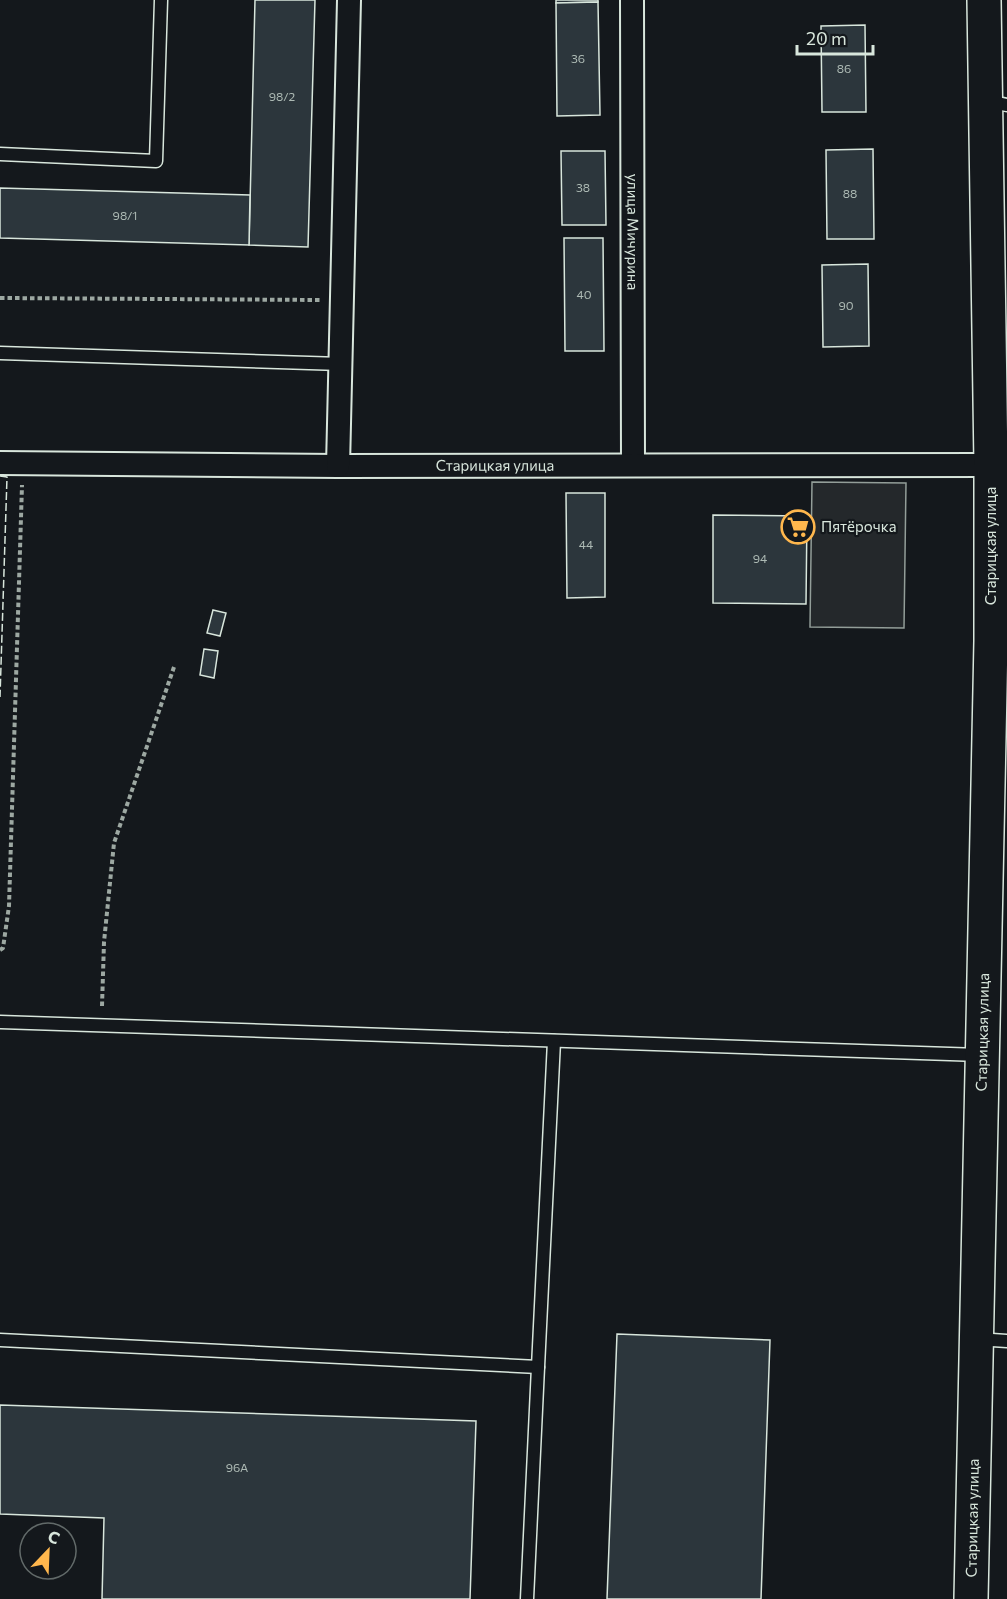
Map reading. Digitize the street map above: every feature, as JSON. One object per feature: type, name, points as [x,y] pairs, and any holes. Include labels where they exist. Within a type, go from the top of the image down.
[{"type":"main road","name":"Старицкая улица","points":[[970,1599],[991,1340],[981,1055],[999,640],[991,465],[996,103],[984,0]]},
{"type":"street","points":[[338,466],[349,0]]},
{"type":"street","name":"улица Мичурина","points":[[632,0],[633,465]]},
{"type":"street","name":"Старицкая улица","points":[[0,463],[338,466],[991,465]]},
{"type":"lane","points":[[0,154],[156,161],[161,0]]},
{"type":"lane","points":[[0,353],[341,363]]},
{"type":"lane","points":[[0,1022],[981,1055]]},
{"type":"lane","points":[[527,1599],[554,1041]]},
{"type":"lane","points":[[0,1340],[538,1366]]},
{"type":"path","points":[[0,298],[342,300]]},
{"type":"path","points":[[0,951],[3,948],[9,906],[23,464]]},
{"type":"path","points":[[102,1025],[104,942],[114,843],[174,667]]},
{"type":"shaded area","points":[[812,482],[906,483],[904,628],[810,627]]},
{"type":"building","points":[[255,0],[315,0],[308,247],[249,245]]},
{"type":"building","points":[[556,0],[598,0],[598,2],[556,3]]},
{"type":"building","points":[[598,2],[600,115],[557,116],[556,3]]},
{"type":"building","points":[[865,25],[866,112],[822,112],[821,26]]},
{"type":"building","points":[[873,149],[874,239],[827,239],[826,150]]},
{"type":"building","points":[[561,151],[605,151],[606,225],[562,225]]},
{"type":"building","points":[[0,188],[250,195],[249,245],[0,238]]},
{"type":"building","points":[[564,238],[603,238],[604,351],[565,351]]},
{"type":"building","points":[[868,264],[869,346],[823,347],[822,265]]},
{"type":"building","points":[[566,493],[605,493],[605,597],[567,598]]},
{"type":"building","points":[[713,515],[807,516],[806,604],[713,603]]},
{"type":"building","points":[[213,610],[226,613],[220,636],[207,633]]},
{"type":"building","points":[[204,649],[218,651],[214,678],[200,675]]},
{"type":"building","points":[[617,1334],[770,1340],[761,1599],[607,1599]]},
{"type":"building","points":[[0,1405],[476,1421],[470,1599],[102,1599],[104,1518],[0,1514]]},
{"type":"fence","points":[[0,476],[7,477],[0,697]]},
{"type":"place","name":"Пятёрочка","points":[[798,527]]}]
